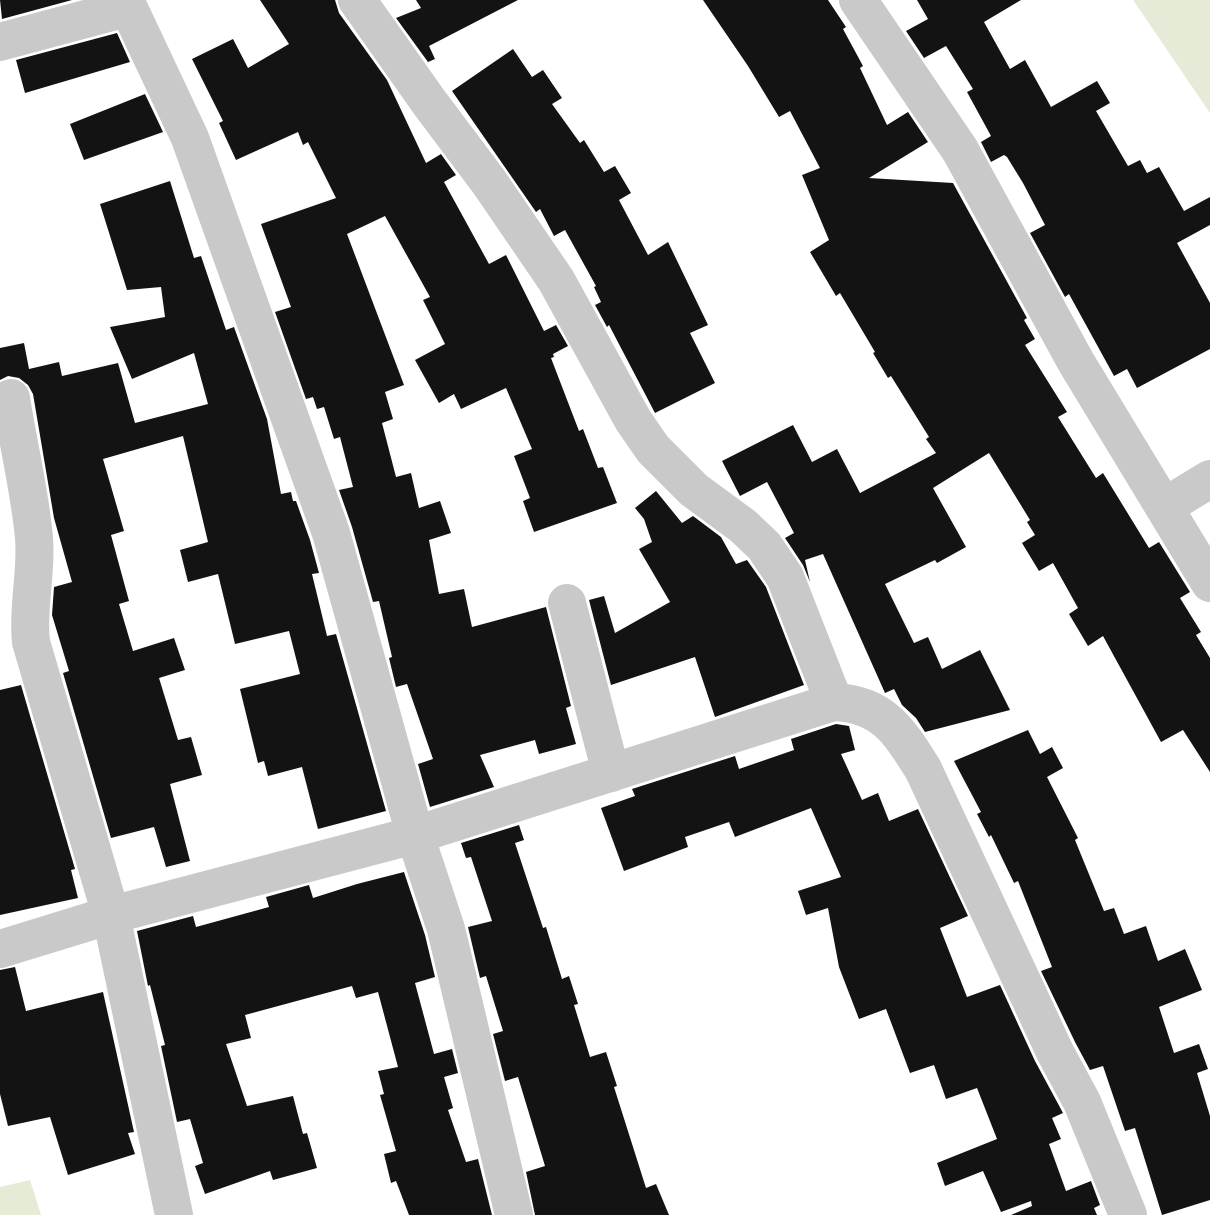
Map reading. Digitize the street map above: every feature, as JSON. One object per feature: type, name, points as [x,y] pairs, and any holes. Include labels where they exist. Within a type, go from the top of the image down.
[{"type":"street","points":[[357,0],[489,181],[556,280],[633,420],[653,449],[694,490],[743,526],[764,546],[785,577],[834,702]]},
{"type":"street","points":[[858,0],[960,150],[1076,362],[1210,583]]},
{"type":"street","points":[[0,43],[126,4],[159,68],[190,138],[331,533],[415,835],[446,929],[514,1215]]},
{"type":"street","points":[[11,398],[34,538],[34,578],[29,621],[31,642],[111,915],[174,1215]]},
{"type":"street","points":[[1164,507],[1210,479]]},
{"type":"street","points":[[567,603],[611,773]]},
{"type":"street","points":[[0,949],[111,915],[415,835],[834,702],[856,703],[883,718],[901,735],[922,769],[1055,1052],[1082,1102],[1128,1215]]},
{"type":"green space","points":[[1133,0],[1210,0],[1210,113]]},
{"type":"green space","points":[[30,1180],[41,1215],[0,1215],[0,1187]]},
{"type":"building","points":[[0,0],[72,0],[2,19]]},
{"type":"building","points":[[260,0],[335,0],[339,13],[387,80],[426,163],[441,154],[456,175],[444,182],[489,264],[506,255],[544,331],[556,325],[568,346],[553,354],[554,357],[551,358],[579,431],[583,429],[598,468],[603,467],[617,503],[534,532],[523,501],[530,498],[514,456],[532,449],[506,388],[461,409],[454,394],[439,403],[415,360],[445,344],[423,300],[430,297],[385,216],[347,234],[404,385],[385,392],[393,419],[382,423],[396,477],[411,473],[419,508],[440,501],[451,533],[429,540],[439,594],[464,589],[472,627],[546,607],[571,706],[566,708],[576,744],[539,754],[535,740],[480,755],[494,787],[430,807],[418,764],[433,759],[407,684],[396,687],[379,601],[373,602],[339,490],[353,487],[340,437],[334,439],[324,407],[317,409],[313,397],[306,399],[275,312],[291,307],[261,224],[336,198],[308,142],[303,145],[298,132],[236,160],[219,123],[223,121],[192,59],[233,39],[248,68],[289,44]]},
{"type":"building","points":[[416,0],[518,0],[429,46],[435,59],[428,62],[396,18],[421,8]]},
{"type":"building","points":[[703,0],[828,0],[846,27],[843,29],[863,66],[860,68],[887,125],[908,112],[928,142],[869,178],[953,183],[1027,318],[1024,320],[1035,339],[1025,345],[1067,412],[1058,417],[1096,478],[1103,473],[1149,548],[1159,542],[1190,592],[1180,598],[1201,632],[1196,635],[1210,658],[1210,772],[1183,730],[1161,742],[1103,636],[1088,646],[1069,614],[1078,608],[1053,563],[1039,571],[1022,543],[1035,535],[1027,522],[1030,520],[989,453],[933,488],[966,547],[937,563],[935,560],[885,584],[914,643],[928,637],[942,669],[980,650],[1010,710],[925,732],[916,718],[902,705],[894,689],[885,693],[823,554],[805,560],[810,582],[803,565],[785,538],[794,533],[767,482],[740,496],[722,461],[793,425],[812,462],[837,449],[860,493],[936,453],[891,376],[888,378],[873,353],[875,352],[840,293],[836,296],[810,252],[829,240],[802,175],[820,168],[790,111],[779,117]]},
{"type":"building","points":[[917,0],[1021,0],[984,22],[1010,69],[1025,60],[1051,107],[1097,81],[1110,103],[1096,111],[1128,166],[1140,160],[1147,173],[1159,167],[1184,211],[1210,197],[1210,225],[1177,243],[1210,303],[1210,349],[1137,388],[1127,369],[1114,376],[1069,294],[1065,297],[1030,233],[1045,225],[1023,183],[1007,157],[1004,155],[991,162],[981,142],[991,136],[967,92],[973,89],[946,46],[924,58],[906,31],[928,19]]},
{"type":"building","points":[[117,33],[130,62],[25,93],[16,60]]},
{"type":"building","points":[[513,49],[532,77],[543,70],[562,98],[552,104],[580,143],[584,140],[604,172],[615,166],[631,193],[619,200],[648,255],[668,242],[708,325],[690,333],[715,383],[655,413],[609,325],[607,327],[595,305],[601,302],[594,287],[596,286],[565,230],[554,236],[540,209],[536,212],[452,91]]},
{"type":"building","points":[[145,94],[163,132],[84,160],[70,124]]},
{"type":"building","points":[[170,181],[194,258],[201,256],[226,330],[234,327],[267,419],[281,494],[291,492],[310,540],[319,573],[312,574],[327,636],[336,634],[386,811],[318,829],[302,767],[268,776],[264,761],[258,763],[240,689],[300,674],[289,631],[235,644],[218,574],[188,582],[180,550],[208,542],[183,436],[103,459],[124,531],[111,535],[129,601],[119,604],[133,651],[174,638],[185,670],[159,678],[178,740],[191,737],[202,775],[170,784],[190,861],[166,867],[154,827],[111,838],[63,673],[69,671],[52,615],[54,587],[72,582],[54,518],[33,394],[28,385],[19,378],[8,376],[0,380],[0,348],[24,343],[29,369],[59,362],[62,376],[118,363],[135,423],[208,404],[194,353],[132,379],[110,327],[165,317],[161,287],[127,290],[100,204]]},
{"type":"building","points":[[656,491],[682,523],[693,516],[721,537],[736,564],[747,560],[766,587],[804,685],[715,717],[695,657],[611,685],[589,600],[604,596],[615,633],[670,602],[639,549],[652,542],[644,519],[635,508]]},
{"type":"building","points":[[21,685],[75,869],[71,870],[78,898],[0,915],[0,690]]},
{"type":"building","points":[[836,724],[849,726],[855,750],[841,754],[862,800],[878,793],[889,821],[918,809],[968,916],[940,928],[967,997],[1000,985],[1035,1061],[1063,1113],[1052,1118],[1061,1139],[1049,1144],[1066,1191],[1091,1181],[1100,1205],[1094,1208],[1097,1215],[1011,1215],[1032,1206],[1031,1201],[1001,1212],[983,1171],[945,1186],[937,1163],[997,1139],[977,1088],[946,1099],[934,1065],[910,1073],[886,1009],[859,1019],[839,967],[828,908],[806,915],[798,891],[841,877],[811,808],[735,837],[729,822],[685,837],[688,847],[624,871],[601,808],[635,796],[632,789],[735,756],[739,769],[794,750],[791,739]]},
{"type":"building","points":[[1028,730],[1040,754],[1052,747],[1063,768],[1047,777],[1078,838],[1075,840],[1104,911],[1114,908],[1124,934],[1146,926],[1158,961],[1185,949],[1202,990],[1159,1007],[1174,1053],[1199,1044],[1208,1069],[1197,1073],[1210,1116],[1210,1200],[1162,1215],[1135,1128],[1125,1131],[1103,1066],[1090,1070],[1075,1042],[1041,971],[1052,967],[1018,881],[1014,883],[991,835],[989,837],[977,814],[981,812],[954,761]]},
{"type":"building","points":[[519,825],[524,840],[515,843],[562,979],[569,976],[578,1004],[574,1005],[590,1057],[606,1052],[617,1086],[614,1087],[646,1188],[656,1184],[669,1215],[535,1215],[526,1172],[545,1166],[518,1077],[505,1081],[493,1034],[503,1031],[486,976],[480,978],[468,927],[492,921],[471,857],[466,858],[461,843]]},
{"type":"building","points":[[404,872],[425,935],[435,977],[415,983],[434,1054],[452,1049],[458,1073],[444,1077],[453,1108],[448,1110],[466,1162],[478,1159],[492,1215],[409,1215],[396,1181],[391,1183],[384,1154],[396,1151],[380,1095],[384,1094],[378,1071],[398,1067],[378,992],[356,998],[352,986],[245,1015],[251,1038],[226,1044],[247,1106],[293,1096],[303,1134],[307,1133],[317,1168],[273,1180],[270,1171],[205,1194],[195,1166],[203,1163],[190,1119],[177,1122],[161,1046],[165,1045],[150,985],[148,986],[137,931],[193,916],[196,927],[269,907],[266,897],[309,885],[313,898]]},
{"type":"building","points":[[15,967],[26,1011],[103,992],[134,1132],[128,1133],[135,1154],[68,1175],[50,1117],[8,1126],[0,1094],[0,970]]}]
